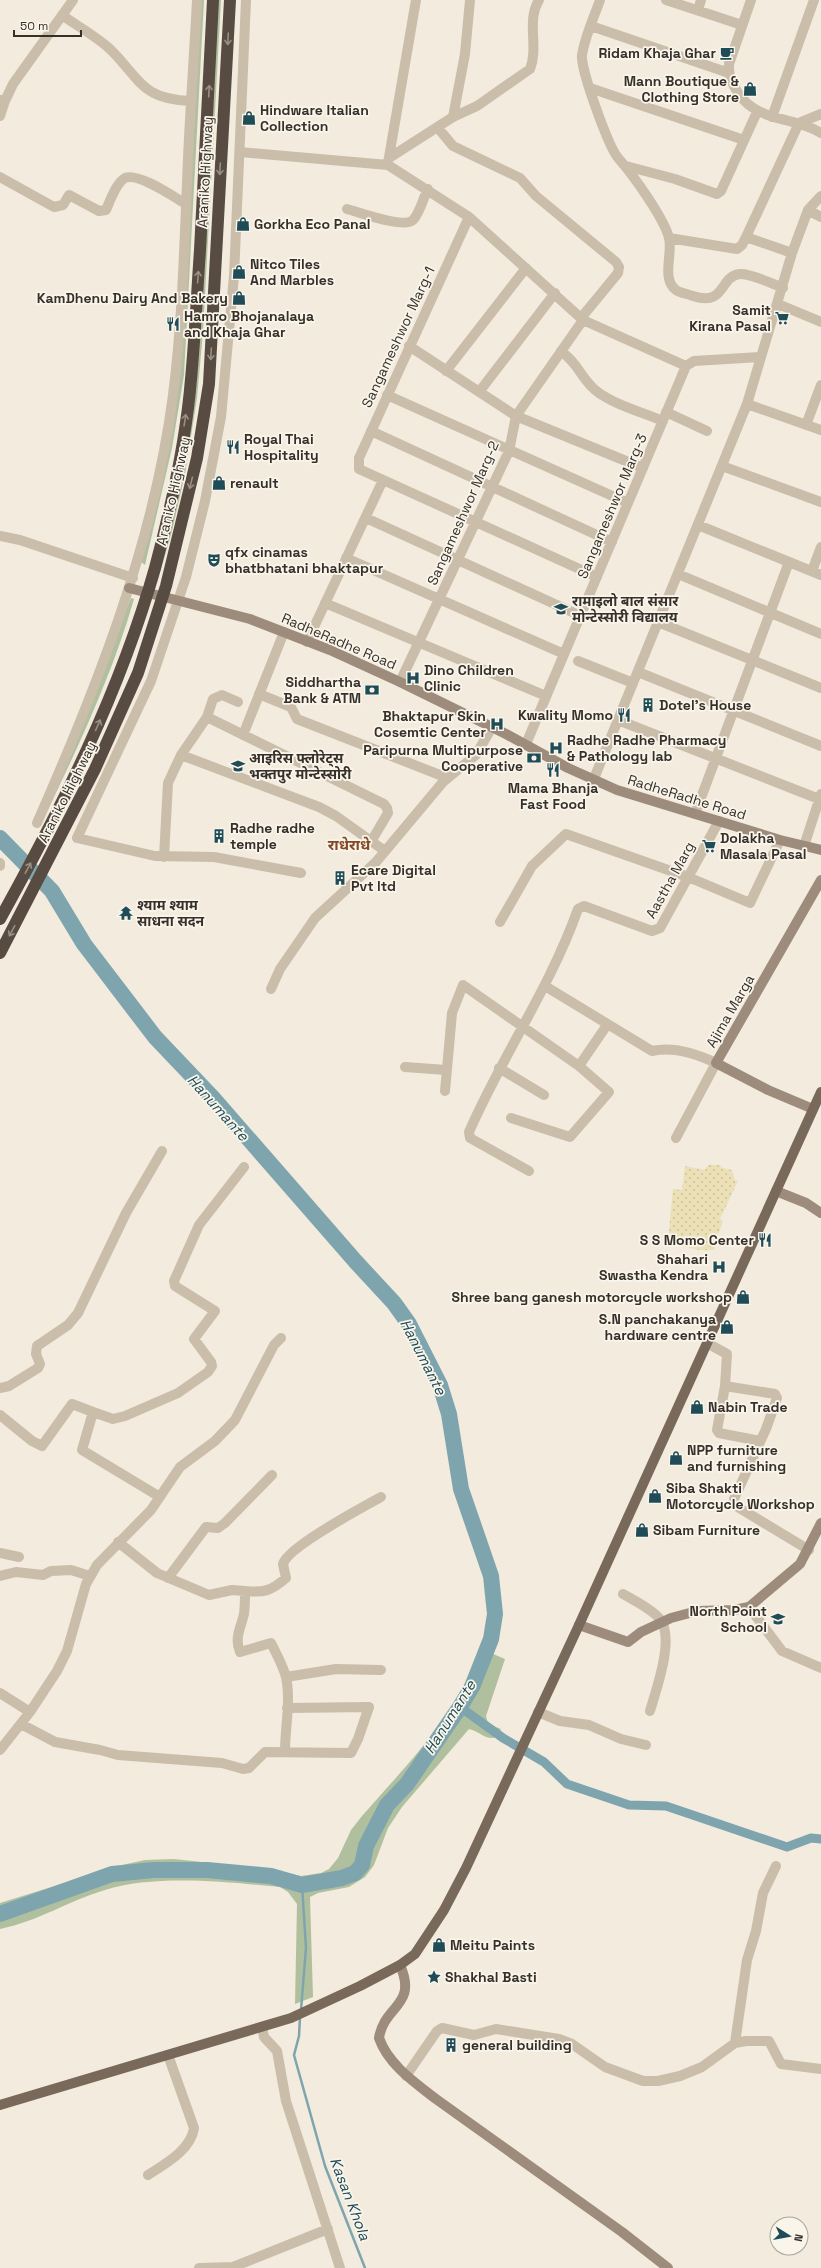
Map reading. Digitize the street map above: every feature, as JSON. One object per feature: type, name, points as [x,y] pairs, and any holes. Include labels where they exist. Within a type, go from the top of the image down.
[{"type":"highway","name":"Araniko Highway","points":[[0,919],[46,836],[83,759],[109,700],[133,637],[147,593],[164,529],[181,446],[191,381],[213,0]]},
{"type":"highway","name":"Araniko Highway","points":[[0,953],[58,843],[109,741],[130,692],[163,598],[198,458],[209,384],[230,0]]},
{"type":"main road","name":"RadheRadhe Road","points":[[129,588],[177,602],[221,610],[284,632],[400,682],[526,744],[593,781],[780,840],[821,850]]},
{"type":"main road","name":"Ajima Marga","points":[[813,1109],[768,1090],[716,1064],[821,880]]},
{"type":"main road","points":[[0,2106],[291,2018],[400,1965],[415,1954],[455,1891],[580,1625],[821,1092]]},
{"type":"main road","points":[[776,1191],[806,1203],[821,1213]]},
{"type":"main road","points":[[580,1625],[625,1642],[662,1622],[697,1611],[734,1610],[749,1607],[790,1575],[800,1564],[809,1550],[821,1523]]},
{"type":"main road","points":[[400,1965],[406,1978],[405,1993],[383,2026],[379,2038],[393,2060],[406,2076],[668,2268]]},
{"type":"street","points":[[0,116],[3,101],[13,84],[73,0]]},
{"type":"street","points":[[37,822],[76,734],[129,588],[158,479],[173,395],[186,204],[197,0]]},
{"type":"street","points":[[246,0],[234,276],[221,417],[206,501],[177,602],[151,681],[77,838],[164,857],[214,857],[301,873]]},
{"type":"street","points":[[388,161],[416,0]]},
{"type":"street","points":[[453,117],[465,54],[470,0]]},
{"type":"street","points":[[388,161],[453,117],[477,106],[530,69],[533,54],[532,16],[539,0]]},
{"type":"street","points":[[600,0],[584,49],[582,61],[612,150],[638,183],[669,238],[668,279],[676,290],[703,299],[711,298],[716,295],[733,277],[742,274],[783,288]]},
{"type":"street","points":[[666,0],[742,25]]},
{"type":"street","points":[[698,10],[701,0]]},
{"type":"street","points":[[751,0],[729,64],[728,73],[745,103],[757,112],[821,132]]},
{"type":"street","points":[[772,117],[814,0]]},
{"type":"street","points":[[62,15],[109,48],[142,85],[155,95],[170,100],[191,101]]},
{"type":"street","points":[[591,26],[728,73]]},
{"type":"street","points":[[590,88],[744,140]]},
{"type":"street","points":[[626,166],[675,179],[717,194],[721,191],[757,112]]},
{"type":"street","points":[[669,238],[737,248],[742,245],[799,124],[821,114]]},
{"type":"street","name":"Sangameshwor Marg-2","points":[[400,682],[509,451],[516,416],[582,319],[618,273],[616,262],[536,196],[520,178],[453,146],[438,128]]},
{"type":"street","points":[[240,152],[388,161],[469,217],[555,293],[582,319],[686,366],[694,361],[760,357]]},
{"type":"street","points":[[0,177],[54,208],[63,205],[69,195],[99,211],[106,210],[121,182],[125,178],[144,180],[186,204]]},
{"type":"street","points":[[347,209],[399,224],[408,223],[413,220],[428,189]]},
{"type":"street","points":[[593,781],[747,404],[760,357],[783,288],[792,253],[808,210],[821,196]]},
{"type":"street","points":[[808,210],[821,217]]},
{"type":"street","name":"Sangameshwor Marg-1","points":[[383,480],[359,469],[358,458],[469,217]]},
{"type":"street","points":[[746,237],[792,253]]},
{"type":"street","points":[[446,371],[526,268]]},
{"type":"street","points":[[479,392],[555,293]]},
{"type":"street","points":[[778,304],[821,322]]},
{"type":"street","points":[[409,346],[516,416],[643,468]]},
{"type":"street","points":[[561,351],[577,365],[591,386],[604,397],[707,431]]},
{"type":"street","name":"Sangameshwor Marg-3","points":[[526,744],[686,366]]},
{"type":"street","points":[[806,425],[821,385]]},
{"type":"street","points":[[387,395],[509,451],[628,503]]},
{"type":"street","points":[[747,404],[821,430]]},
{"type":"street","points":[[371,431],[612,542]]},
{"type":"street","points":[[722,466],[821,502]]},
{"type":"street","points":[[307,642],[383,480],[597,577]]},
{"type":"street","points":[[366,518],[458,558],[581,616]]},
{"type":"street","points":[[698,525],[817,573],[821,547]]},
{"type":"street","points":[[0,536],[20,540],[132,578]]},
{"type":"street","points":[[346,558],[564,654]]},
{"type":"street","points":[[695,814],[789,562]]},
{"type":"street","points":[[678,574],[821,634]]},
{"type":"street","points":[[325,603],[420,641],[546,696]]},
{"type":"street","points":[[658,622],[753,659],[821,688]]},
{"type":"street","points":[[243,735],[284,632]]},
{"type":"street","points":[[578,661],[633,683]]},
{"type":"street","points":[[638,672],[821,746]]},
{"type":"street","points":[[164,857],[167,792],[174,766],[206,717],[210,704],[217,696],[222,694],[238,702]]},
{"type":"street","points":[[259,694],[291,707],[297,719],[445,777],[443,782]]},
{"type":"street","points":[[206,717],[384,804],[388,808],[388,813],[372,840]]},
{"type":"street","points":[[618,720],[716,759],[820,797],[804,846]]},
{"type":"street","points":[[271,989],[280,969],[315,918],[385,851],[443,782],[476,755],[492,727]]},
{"type":"street","points":[[181,755],[319,807],[372,840],[385,851]]},
{"type":"street","name":"Aastha Marg","points":[[545,986],[578,909],[584,906],[652,931],[656,931],[660,928],[719,821]]},
{"type":"street","points":[[500,922],[532,866],[566,834],[688,877],[750,903],[780,840]]},
{"type":"street","points":[[445,1091],[452,1013],[463,985],[579,1066],[609,1092],[570,1137],[511,1118]]},
{"type":"street","points":[[529,1171],[470,1138],[469,1135],[472,1125],[499,1068],[524,1028],[545,986],[652,1051],[665,1048],[701,1056],[716,1064],[676,1138]]},
{"type":"street","points":[[579,1066],[608,1025]]},
{"type":"street","points":[[405,1067],[446,1070]]},
{"type":"street","points":[[499,1068],[544,1094]]},
{"type":"street","points":[[0,1388],[9,1386],[38,1368],[40,1364],[36,1354],[37,1346],[68,1326],[76,1317],[126,1213],[162,1151]]},
{"type":"street","points":[[0,1415],[32,1441],[42,1446],[72,1404],[113,1419],[125,1416],[178,1393],[208,1372],[212,1366],[194,1339],[215,1311],[175,1286],[174,1281],[199,1225],[244,1167]]},
{"type":"street","points":[[0,1750],[30,1712],[57,1671],[67,1651],[90,1576],[97,1565],[160,1498],[180,1467],[215,1441],[235,1420],[274,1346],[281,1338]]},
{"type":"street","points":[[707,1343],[727,1354],[725,1386],[717,1430],[719,1433],[760,1440]]},
{"type":"street","points":[[725,1386],[775,1394],[777,1398],[734,1499],[736,1506],[809,1550]]},
{"type":"street","points":[[93,1412],[82,1450],[160,1498]]},
{"type":"street","points":[[168,1578],[206,1527],[218,1528],[272,1475]]},
{"type":"street","points":[[118,1542],[157,1573],[209,1595],[232,1590],[262,1593],[281,1583],[286,1578],[283,1564],[287,1557],[327,1528],[381,1497]]},
{"type":"street","points":[[0,1553],[19,1557]]},
{"type":"street","points":[[0,1576],[16,1572],[43,1575],[51,1571],[71,1570],[90,1576]]},
{"type":"street","points":[[245,1591],[244,1614],[238,1637],[240,1652],[271,1643],[286,1677],[287,1708],[285,1752]]},
{"type":"street","points":[[623,1594],[659,1618],[662,1622],[665,1651],[650,1711]]},
{"type":"street","points":[[749,1607],[782,1651],[821,1668]]},
{"type":"street","points":[[286,1677],[336,1669],[381,1670]]},
{"type":"street","points":[[0,1693],[30,1712]]},
{"type":"street","points":[[21,1724],[55,1742],[100,1750],[118,1755],[222,1763],[243,1769],[249,1768],[265,1752],[351,1753],[358,1739],[368,1707],[287,1708]]},
{"type":"street","points":[[538,1712],[560,1721],[589,1725],[621,1739],[646,1745]]},
{"type":"street","points":[[734,2043],[747,1960],[756,1931],[763,1893],[776,1866]]},
{"type":"street","points":[[262,2026],[264,2037],[277,2051],[286,2101],[340,2268]]},
{"type":"street","points":[[406,2076],[437,2031],[442,2028],[474,2035],[496,2029],[559,2039],[572,2044],[605,2066],[643,2081],[658,2081],[680,2076],[702,2067],[734,2043],[763,2040],[769,2041],[781,2064],[821,2069]]},
{"type":"street","points":[[148,2175],[173,2158],[193,2135],[194,2128],[168,2055]]},
{"type":"street","points":[[199,2268],[233,2267],[328,2229]]},
{"type":"green space","points":[[200,0],[204,0],[184,375],[172,448],[145,565],[141,562],[169,447]]},
{"type":"green space","points":[[217,0],[221,0],[203,332],[197,398],[185,474],[172,531],[157,583],[154,583],[185,448]]},
{"type":"green space","points":[[131,598],[134,599],[105,684],[43,820]]},
{"type":"green space","points":[[479,1648],[505,1659],[486,1716],[488,1724],[501,1729],[494,1738],[490,1738],[469,1729],[402,1807],[388,1828],[374,1865],[365,1877],[349,1887],[318,1893],[310,1897],[313,1997],[295,2004],[297,1904],[288,1892],[280,1887],[192,1881],[146,1882],[125,1885],[105,1890],[28,1921],[0,1929],[0,1903],[122,1865],[145,1860],[174,1859],[269,1869],[301,1876],[321,1873],[329,1869],[338,1858],[351,1830],[414,1758],[445,1717],[459,1695]]},
{"type":"sand","points":[[708,1165],[721,1165],[720,1167],[732,1170],[735,1180],[738,1181],[720,1219],[723,1221],[718,1235],[715,1236],[711,1245],[715,1247],[713,1250],[698,1250],[668,1242],[673,1189],[682,1190],[685,1166],[705,1170]]},
{"type":"waterway","name":"Hanumante","points":[[0,838],[52,891],[84,944],[155,1037],[213,1098],[356,1262],[394,1303],[409,1324],[440,1385],[449,1414],[461,1489],[491,1576],[495,1614],[491,1639],[472,1687],[407,1784],[387,1805],[366,1846],[362,1865],[355,1873],[342,1878],[302,1885],[271,1876],[207,1870],[154,1870],[112,1874],[0,1914]]},
{"type":"waterway","points":[[460,1707],[503,1738],[544,1762],[567,1784],[629,1805],[666,1806],[787,1847],[811,1838],[821,1839]]},
{"type":"waterway","points":[[301,2010],[306,1948],[302,1885]]},
{"type":"waterway","name":"Kasan Khola","points":[[300,2017],[299,2036],[294,2055],[325,2166],[365,2268]]},
{"type":"place","name":"Ridam Khaja Ghar","points":[[727,53]]},
{"type":"place","name":"Mann Boutique & Clothing Store","points":[[750,89]]},
{"type":"place","name":"Hindware Italian Collection","points":[[249,118]]},
{"type":"place","name":"Gorkha Eco Panal","points":[[243,224]]},
{"type":"place","name":"Nitco Tiles And Marbles","points":[[239,272]]},
{"type":"place","name":"KamDhenu Dairy And Bakery","points":[[239,298]]},
{"type":"place","name":"Samit Kirana Pasal","points":[[782,318]]},
{"type":"place","name":"Hamro Bhojanalaya and Khaja Ghar","points":[[173,324]]},
{"type":"place","name":"Royal Thai Hospitality","points":[[233,447]]},
{"type":"place","name":"renault","points":[[219,483]]},
{"type":"place","name":"qfx cinamas bhatbhatani bhaktapur","points":[[214,560]]},
{"type":"place","name":"रामाइलो बाल संसार मोन्टेस्सोरी विद्यालय","points":[[561,609]]},
{"type":"place","name":"Dino Children Clinic","points":[[413,678]]},
{"type":"place","name":"Siddhartha Bank & ATM","points":[[372,690]]},
{"type":"place","name":"Dotel's House","points":[[648,705]]},
{"type":"place","name":"Kwality Momo","points":[[624,715]]},
{"type":"place","name":"Bhaktapur Skin Cosemtic Center","points":[[497,724]]},
{"type":"place","name":"Radhe Radhe Pharmacy & Pathology lab","points":[[556,748]]},
{"type":"place","name":"Paripurna Multipurpose Cooperative","points":[[534,758]]},
{"type":"place","name":"आइरिस फ्लोरेट्स भक्तपुर मोन्टेस्सोरी","points":[[238,766]]},
{"type":"place","name":"Mama Bhanja Fast Food","points":[[553,770]]},
{"type":"place","name":"Radhe radhe temple","points":[[219,836]]},
{"type":"place","name":"Dolakha Masala Pasal","points":[[709,846]]},
{"type":"place","name":"Ecare Digital Pvt ltd","points":[[340,878]]},
{"type":"place","name":"श्याम श्याम साधना सदन","points":[[126,913]]},
{"type":"place","name":"S S Momo Center","points":[[765,1240]]},
{"type":"place","name":"Shahari Swastha Kendra","points":[[719,1267]]},
{"type":"place","name":"Shree bang ganesh motorcycle workshop","points":[[743,1297]]},
{"type":"place","name":"S.N panchakanya hardware centre","points":[[727,1327]]},
{"type":"place","name":"Nabin Trade","points":[[697,1407]]},
{"type":"place","name":"NPP furniture and furnishing","points":[[676,1458]]},
{"type":"place","name":"Siba Shakti Motorcycle Workshop","points":[[655,1496]]},
{"type":"place","name":"Sibam Furniture","points":[[642,1530]]},
{"type":"place","name":"North Point School","points":[[778,1619]]},
{"type":"place","name":"Meitu Paints","points":[[439,1945]]},
{"type":"place","name":"Shakhal Basti","points":[[434,1977]]},
{"type":"place","name":"general building","points":[[451,2045]]},
{"type":"district","name":"राधेराधे","points":[[349,845]]}]
